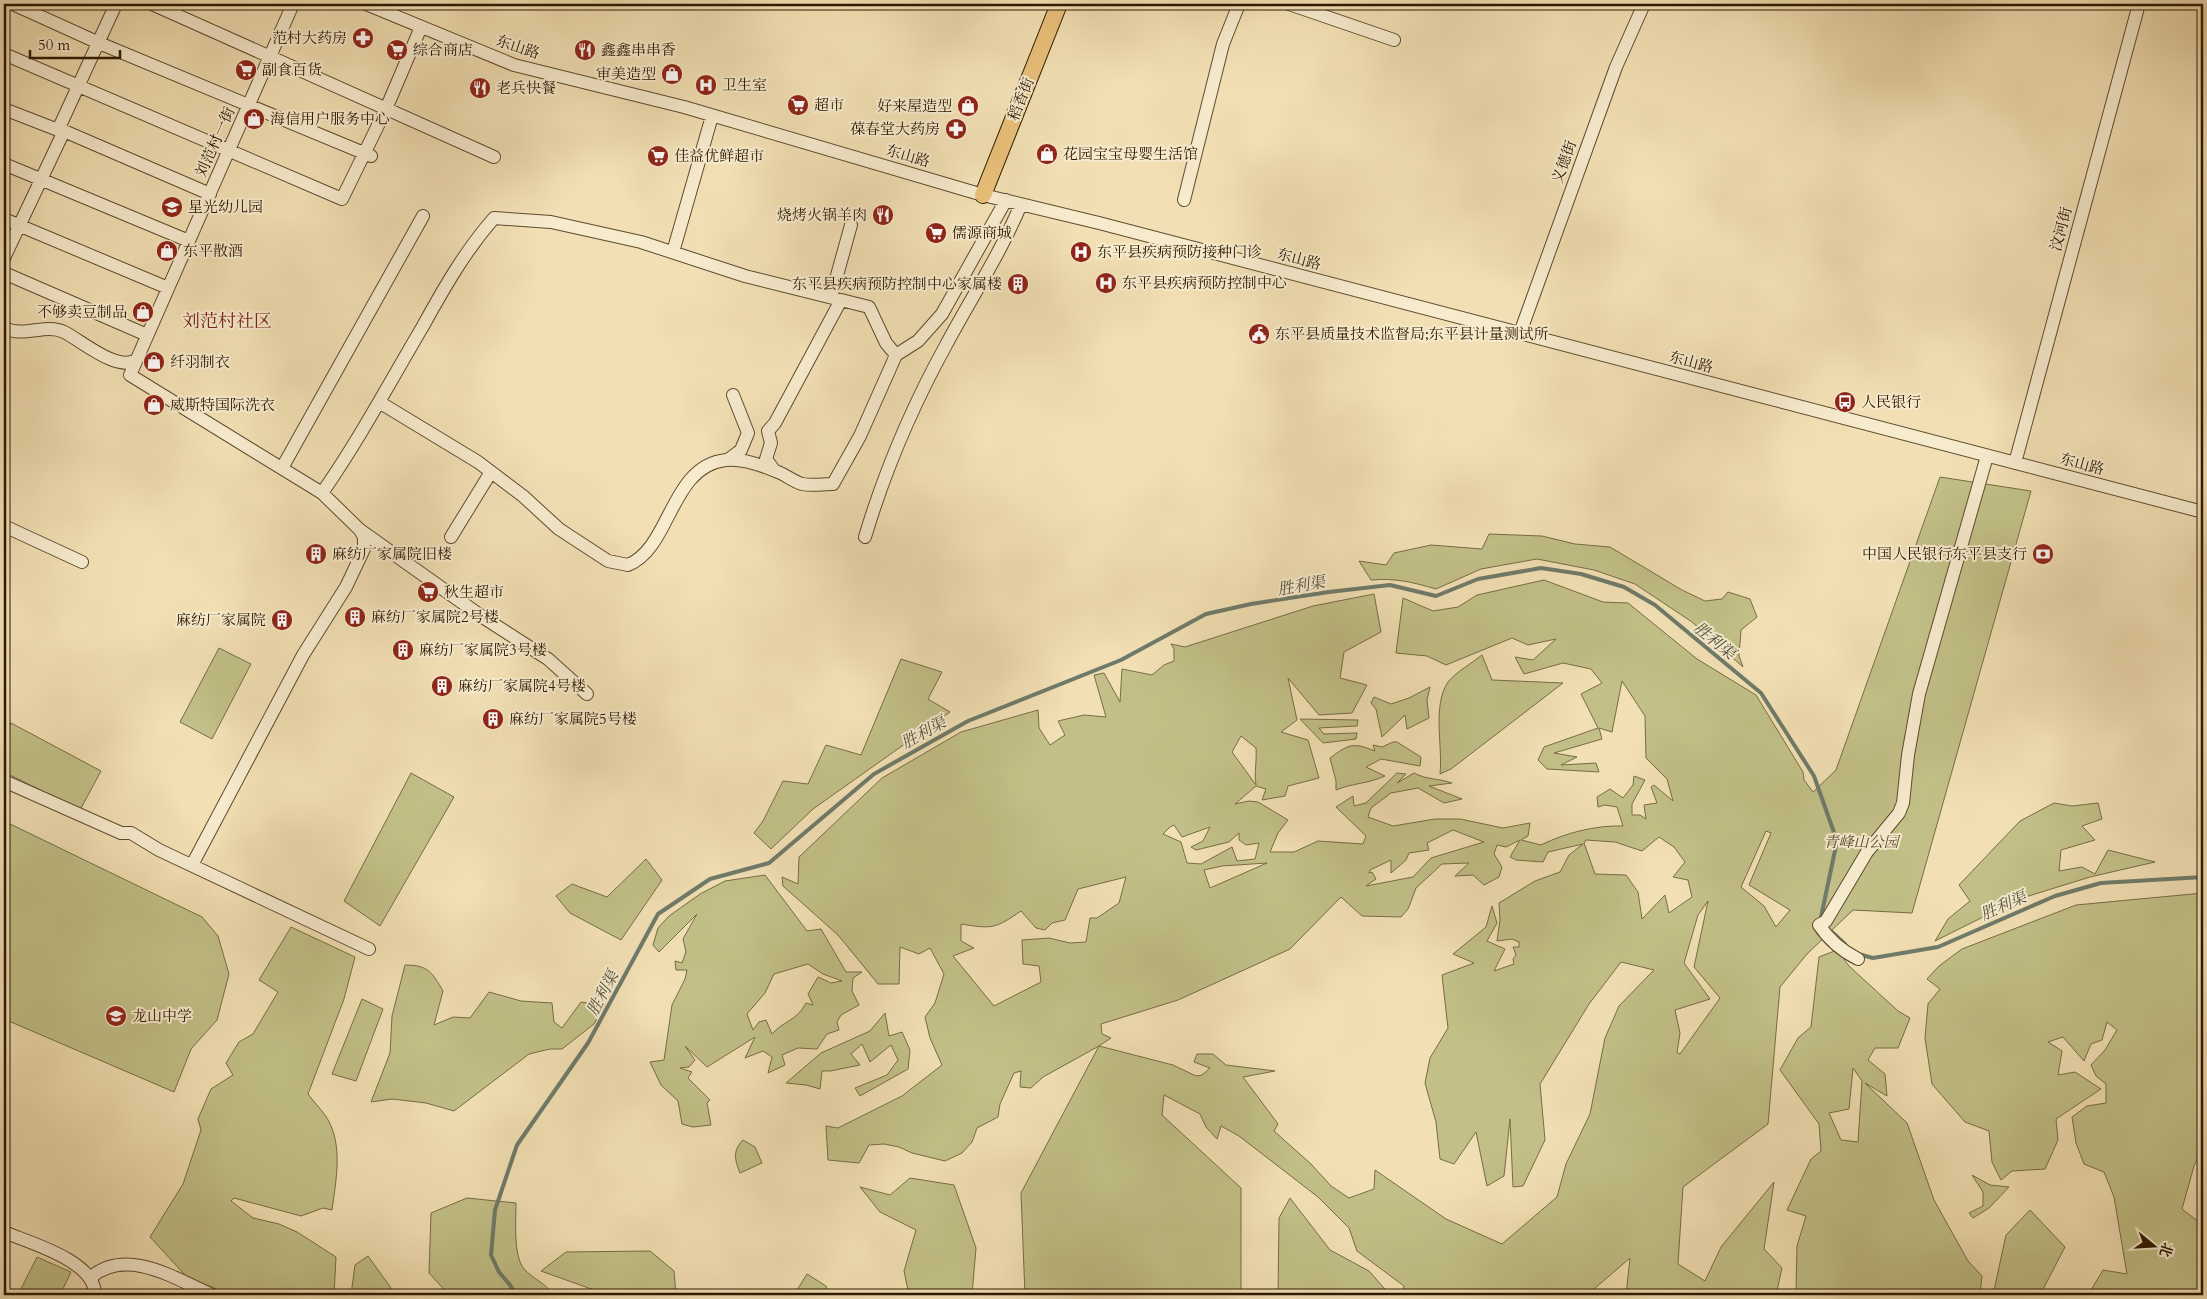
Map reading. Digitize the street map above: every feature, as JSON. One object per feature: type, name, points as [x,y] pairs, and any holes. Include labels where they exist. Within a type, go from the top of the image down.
[{"type":"main road","name":"稻香街","points":[[984,195],[1059,4]]},
{"type":"street","points":[[13,4],[98,43],[250,104],[367,155]]},
{"type":"street","points":[[4,258],[40,180],[79,84],[116,4]]},
{"type":"street","points":[[152,4],[494,157]]},
{"type":"street","name":"刘范村一街","points":[[282,468],[130,375],[250,104],[292,4]]},
{"type":"street","name":"东山路","points":[[366,4],[421,28],[514,64],[712,116],[984,195],[2203,512]]},
{"type":"street","points":[[1184,200],[1223,44],[1239,4]]},
{"type":"street","points":[[1289,4],[1394,40]]},
{"type":"street","name":"义德街","points":[[1520,333],[1616,67],[1644,4]]},
{"type":"street","name":"汶河街","points":[[2015,464],[2139,4]]},
{"type":"street","points":[[4,54],[79,84],[342,199],[367,155],[421,28]]},
{"type":"street","points":[[4,109],[61,130],[210,194]]},
{"type":"street","points":[[673,252],[712,116]]},
{"type":"street","points":[[4,164],[189,241]]},
{"type":"street","points":[[379,402],[491,472],[523,496],[559,529],[608,561],[628,565],[645,555],[691,478],[718,461],[729,459],[774,470],[801,484],[833,484],[860,436],[896,355],[918,341],[942,314],[1006,200]]},
{"type":"street","points":[[865,537],[879,492],[898,442],[946,345],[1010,232],[1021,204]]},
{"type":"street","points":[[423,216],[282,468],[322,493],[360,530],[481,616],[548,659],[587,694]]},
{"type":"street","points":[[322,493],[379,402],[474,240],[494,218],[551,222],[641,242],[745,276],[869,307],[886,343],[896,355]]},
{"type":"street","points":[[4,219],[168,288]]},
{"type":"street","points":[[774,470],[766,459],[771,443],[768,431],[775,423],[836,299],[851,225]]},
{"type":"street","points":[[4,274],[147,335]]},
{"type":"street","points":[[4,328],[27,333],[46,329],[59,330],[111,360],[126,363],[136,360]]},
{"type":"street","points":[[729,459],[741,450],[748,433],[733,394]]},
{"type":"street","points":[[1858,959],[1844,951],[1825,934],[1819,924],[1826,921],[1867,852],[1899,813],[1903,803],[1908,755],[1919,694],[1987,456]]},
{"type":"street","points":[[451,537],[491,472]]},
{"type":"street","points":[[4,526],[82,562]]},
{"type":"street","points":[[192,865],[303,655],[346,587],[364,548],[364,537],[360,530]]},
{"type":"street","points":[[4,781],[121,833],[131,833],[159,850],[369,950]]},
{"type":"street","points":[[4,1232],[80,1266],[90,1278],[95,1295]]},
{"type":"street","points":[[90,1278],[108,1267],[118,1265],[140,1266],[167,1274],[212,1295]]},
{"type":"green space","name":"青峰山公园","points":[[1940,477],[2031,491],[1912,913],[1853,910],[1807,954],[1780,987],[1768,1124],[1683,1187],[1678,1264],[1705,1281],[1721,1247],[1774,1182],[1764,1249],[1782,1268],[1776,1295],[1626,1295],[1630,1258],[1587,1295],[1402,1295],[1404,1286],[1357,1251],[1349,1228],[1318,1197],[1239,1136],[1221,1126],[1217,1139],[1206,1127],[1200,1114],[1164,1095],[1162,1115],[1241,1188],[1241,1295],[1025,1295],[1021,1193],[1099,1046],[1043,1077],[1031,1088],[1020,1087],[1021,1071],[1014,1073],[1000,1104],[998,1117],[977,1128],[972,1142],[962,1153],[945,1161],[884,1144],[869,1145],[859,1163],[828,1160],[826,1126],[838,1128],[902,1096],[942,1065],[930,1038],[925,1017],[935,1003],[944,974],[930,948],[919,954],[900,947],[899,984],[878,984],[838,935],[783,886],[782,877],[798,884],[799,857],[882,778],[961,732],[1038,710],[1039,728],[1050,745],[1065,735],[1058,721],[1084,715],[1106,717],[1094,675],[1104,673],[1120,702],[1122,669],[1152,675],[1164,665],[1174,661],[1174,649],[1171,644],[1185,647],[1313,606],[1374,594],[1381,632],[1344,652],[1340,678],[1367,685],[1352,713],[1319,715],[1288,678],[1297,720],[1281,732],[1308,740],[1319,778],[1288,786],[1285,796],[1262,800],[1266,789],[1256,786],[1235,804],[1249,801],[1258,802],[1288,820],[1278,833],[1270,852],[1294,852],[1318,841],[1363,844],[1366,836],[1336,807],[1353,796],[1354,806],[1366,803],[1397,773],[1406,774],[1397,783],[1414,773],[1423,777],[1452,783],[1429,786],[1462,799],[1444,803],[1418,788],[1391,793],[1371,808],[1368,817],[1393,826],[1435,819],[1460,819],[1503,828],[1530,823],[1528,836],[1521,840],[1541,845],[1581,831],[1623,826],[1617,807],[1605,805],[1598,807],[1597,797],[1610,789],[1623,798],[1633,785],[1634,776],[1645,780],[1632,804],[1632,815],[1640,815],[1646,819],[1644,805],[1657,803],[1651,787],[1654,785],[1673,801],[1667,779],[1646,758],[1645,716],[1622,681],[1612,732],[1599,728],[1602,739],[1554,753],[1577,757],[1561,765],[1596,763],[1599,772],[1547,769],[1538,760],[1544,747],[1598,728],[1581,694],[1602,683],[1591,669],[1563,663],[1524,674],[1515,657],[1533,660],[1556,639],[1528,645],[1512,638],[1446,665],[1427,656],[1396,653],[1403,598],[1433,611],[1458,607],[1477,595],[1544,580],[1603,602],[1628,603],[1697,659],[1756,695],[1803,772],[1804,780],[1813,792],[1836,770]],"holes":[[[1241,736],[1256,748],[1256,785],[1232,752]],[[1174,825],[1182,837],[1210,827],[1203,841],[1191,847],[1196,850],[1229,842],[1239,833],[1239,840],[1246,845],[1259,843],[1255,859],[1237,861],[1232,847],[1201,864],[1187,863],[1181,842],[1163,834]],[[1453,830],[1484,842],[1431,858],[1413,877],[1366,886],[1376,879],[1372,872],[1369,873],[1370,870],[1391,860],[1391,873],[1406,860],[1409,853],[1429,850],[1427,843]],[[1766,831],[1771,833],[1749,885],[1790,910],[1776,927],[1764,906],[1741,887]],[[1659,837],[1674,847],[1685,862],[1673,877],[1688,880],[1692,897],[1669,913],[1665,895],[1642,919],[1638,892],[1626,875],[1595,874],[1584,843],[1586,840],[1615,842],[1642,851]],[[1520,840],[1510,857],[1516,860],[1543,862],[1548,852],[1583,844],[1569,855],[1560,872],[1535,881],[1499,903],[1500,920],[1497,941],[1512,939],[1519,942],[1519,947],[1513,947],[1516,955],[1513,959],[1514,964],[1494,971],[1505,949],[1487,941],[1497,923],[1492,906],[1486,927],[1453,954],[1474,963],[1442,975],[1448,1028],[1430,1058],[1425,1083],[1436,1122],[1440,1159],[1454,1164],[1476,1132],[1487,1186],[1504,1176],[1510,1119],[1513,1187],[1523,1186],[1545,1140],[1540,1084],[1589,1004],[1621,962],[1654,970],[1619,1006],[1605,1038],[1590,1114],[1566,1164],[1557,1197],[1502,1244],[1446,1219],[1375,1170],[1374,1189],[1349,1198],[1331,1186],[1311,1164],[1274,1131],[1278,1124],[1243,1077],[1275,1071],[1226,1065],[1213,1054],[1197,1054],[1194,1062],[1210,1068],[1202,1075],[1196,1076],[1173,1065],[1099,1046],[1111,1038],[1102,1034],[1101,1024],[1178,1000],[1290,949],[1341,897],[1362,916],[1401,917],[1408,909],[1416,888],[1442,864],[1469,863],[1455,876],[1473,875],[1484,885],[1499,877],[1502,867],[1494,854],[1497,845],[1506,847]],[[1267,863],[1210,888],[1204,870],[1222,866]],[[1126,877],[1119,903],[1097,918],[1090,918],[1086,942],[1070,943],[1049,938],[1022,940],[1023,964],[1039,966],[1041,982],[994,1006],[953,956],[974,948],[961,941],[961,924],[980,927],[993,926],[1021,911],[1036,928],[1045,930],[1052,923],[1065,920],[1078,889]],[[1708,901],[1694,967],[1720,998],[1680,1054],[1677,1053],[1680,1033],[1675,1010],[1710,999],[1684,963],[1698,915]]]},
{"type":"green space","points":[[1489,534],[1542,536],[1575,544],[1610,547],[1682,590],[1705,601],[1722,599],[1728,592],[1750,599],[1757,617],[1741,630],[1739,656],[1743,667],[1692,622],[1635,584],[1594,570],[1537,559],[1481,569],[1436,589],[1404,581],[1371,580],[1359,561],[1386,565],[1394,553],[1431,545],[1482,549]]},
{"type":"green space","points":[[219,648],[251,664],[212,739],[180,722]]},
{"type":"green space","points":[[1482,655],[1492,680],[1563,683],[1451,769],[1440,774],[1439,714],[1443,692],[1451,678]]},
{"type":"green space","points":[[901,659],[942,672],[928,699],[950,712],[813,809],[771,849],[754,833],[763,821],[783,781],[808,784],[826,745],[861,755]]},
{"type":"green space","points":[[1430,687],[1427,700],[1429,718],[1407,729],[1405,715],[1382,737],[1376,709],[1371,703],[1374,697],[1391,704],[1409,698]]},
{"type":"green space","points":[[1300,719],[1358,720],[1357,726],[1319,728],[1324,734],[1357,733],[1356,739],[1323,743]]},
{"type":"green space","points":[[11,723],[101,771],[80,810],[4,772],[4,737]]},
{"type":"green space","points":[[1397,742],[1421,757],[1420,766],[1381,759],[1366,767],[1385,776],[1336,790],[1336,781],[1330,758],[1347,747],[1361,746],[1375,751],[1373,745],[1382,747]]},
{"type":"green space","points":[[411,773],[454,797],[380,926],[344,901]]},
{"type":"green space","points":[[2054,803],[2072,806],[2098,803],[2102,819],[2082,826],[2095,840],[2061,850],[2059,871],[2082,867],[2095,874],[2108,850],[2155,862],[2090,877],[2019,899],[1935,941],[1948,919],[1970,901],[1959,885],[2020,821]]},
{"type":"green space","points":[[4,821],[202,917],[218,936],[229,974],[217,1020],[191,1049],[174,1092],[4,1019]]},
{"type":"green space","points":[[646,859],[662,880],[621,940],[570,913],[556,896],[572,884],[607,897]]},
{"type":"green space","points":[[765,875],[807,931],[821,929],[846,972],[862,972],[853,978],[852,991],[859,1005],[841,1015],[837,1022],[839,1030],[827,1034],[817,1049],[798,1048],[782,1055],[785,1065],[768,1073],[772,1057],[763,1051],[745,1058],[755,1037],[707,1067],[685,1046],[695,1060],[689,1067],[680,1068],[692,1072],[688,1078],[710,1100],[707,1103],[711,1125],[693,1127],[682,1124],[678,1101],[661,1085],[650,1062],[664,1060],[672,1005],[685,979],[687,970],[676,970],[675,961],[682,963],[686,952],[683,939],[697,914],[659,952],[653,945],[658,928],[669,916],[700,894],[725,881]],"holes":[[[808,964],[823,974],[842,981],[831,983],[818,977],[808,994],[813,1005],[806,1003],[798,1014],[772,1034],[766,1020],[759,1022],[753,1030],[747,1014],[765,993],[774,974]]]},
{"type":"green space","points":[[2203,893],[2203,1146],[2194,1166],[2182,1209],[2203,1225],[2203,1295],[2088,1295],[2103,1270],[2127,1274],[2114,1197],[2104,1172],[2084,1164],[2076,1143],[2072,1117],[2087,1106],[2106,1103],[2106,1084],[2096,1076],[2091,1065],[2105,1050],[2117,1030],[2107,1022],[2102,1040],[2091,1044],[2084,1061],[2063,1037],[2048,1042],[2062,1051],[2058,1075],[2075,1072],[2101,1089],[2056,1119],[2058,1140],[2045,1169],[2012,1171],[2001,1180],[1992,1162],[1989,1131],[1965,1122],[1932,1084],[1925,1038],[1928,1004],[1940,989],[1927,979],[1939,966],[1962,949],[2076,905]]},
{"type":"green space","points":[[291,927],[355,957],[344,999],[308,1094],[325,1115],[335,1137],[337,1161],[332,1210],[323,1208],[301,1216],[234,1198],[231,1201],[253,1218],[279,1224],[297,1232],[336,1257],[334,1295],[230,1295],[186,1276],[150,1237],[183,1184],[201,1130],[198,1119],[211,1089],[233,1075],[226,1063],[239,1042],[253,1034],[278,992],[259,980]]},
{"type":"green space","points":[[1837,950],[1849,966],[1898,1011],[1910,1018],[1898,1048],[1875,1048],[1868,1060],[1885,1074],[1887,1096],[1865,1083],[1907,1123],[1934,1200],[1968,1261],[1982,1276],[1980,1295],[1796,1295],[1797,1246],[1806,1216],[1787,1210],[1811,1159],[1821,1151],[1819,1124],[1780,1070],[1798,1038],[1811,1027],[1819,957]],"holes":[[[1853,1068],[1862,1081],[1858,1142],[1841,1140],[1829,1113],[1849,1109]]]},
{"type":"green space","points":[[405,965],[424,968],[432,974],[443,991],[434,1025],[453,1017],[470,1018],[489,992],[521,1001],[552,1003],[554,1022],[562,1028],[581,1002],[605,1005],[594,1024],[562,1049],[550,1049],[529,1054],[454,1111],[426,1103],[392,1099],[371,1102],[390,1053],[392,1016]]},
{"type":"green space","points":[[362,999],[383,1009],[356,1081],[332,1074]]},
{"type":"green space","points":[[885,1013],[889,1036],[902,1032],[910,1050],[908,1069],[860,1096],[855,1088],[887,1075],[898,1060],[891,1045],[870,1062],[862,1044],[851,1054],[860,1065],[822,1071],[820,1089],[806,1085],[786,1083],[821,1053],[870,1031]]},
{"type":"green space","points":[[743,1140],[755,1147],[762,1163],[740,1173],[736,1152]]},
{"type":"green space","points":[[1972,1175],[1990,1185],[2009,1187],[1989,1208],[1973,1218],[1969,1213],[1983,1206],[1983,1192]]},
{"type":"green space","points":[[910,1178],[954,1185],[976,1248],[972,1295],[909,1295],[904,1271],[916,1230],[880,1212],[860,1187],[890,1195]]},
{"type":"green space","points":[[467,1198],[516,1203],[516,1237],[520,1263],[524,1269],[547,1287],[553,1295],[449,1295],[429,1273],[431,1213]]},
{"type":"green space","points":[[1290,1198],[1330,1250],[1369,1271],[1390,1295],[1278,1295],[1279,1218]]},
{"type":"green space","points":[[2030,1210],[2065,1247],[2040,1295],[1993,1295],[2006,1235]]},
{"type":"green space","points":[[650,1251],[674,1271],[676,1295],[608,1295],[541,1271],[566,1252]]},
{"type":"green space","points":[[368,1256],[396,1295],[351,1295],[355,1265]]},
{"type":"green space","points":[[37,1257],[71,1272],[60,1295],[18,1295]]},
{"type":"green space","points":[[807,1274],[826,1286],[829,1295],[802,1295],[797,1290]]},
{"type":"waterway","name":"胜利渠","points":[[516,1295],[499,1272],[491,1255],[495,1210],[517,1145],[588,1043],[658,914],[710,879],[769,863],[874,774],[968,721],[1121,660],[1206,614],[1251,604],[1390,585],[1436,596],[1478,579],[1541,568],[1581,574],[1624,587],[1655,605],[1761,693],[1814,776],[1837,841],[1821,917],[1823,921]]},
{"type":"waterway","name":"胜利渠","points":[[1858,954],[1873,958],[1938,947],[2055,896],[2101,883],[2203,877]]},
{"type":"waterway","name":"胜利渠","points":[[1832,932],[1845,944]]},
{"type":"place","name":"范村大药房","points":[[363,38]]},
{"type":"place","name":"综合商店","points":[[397,50]]},
{"type":"place","name":"鑫鑫串串香","points":[[585,50]]},
{"type":"place","name":"副食百货","points":[[246,70]]},
{"type":"place","name":"审美造型","points":[[672,74]]},
{"type":"place","name":"卫生室","points":[[706,85]]},
{"type":"place","name":"老兵快餐","points":[[480,88]]},
{"type":"place","name":"超市","points":[[798,105]]},
{"type":"place","name":"好来屋造型","points":[[968,106]]},
{"type":"place","name":"海信用户服务中心","points":[[254,119]]},
{"type":"place","name":"葆春堂大药房","points":[[956,129]]},
{"type":"place","name":"花园宝宝母婴生活馆","points":[[1047,154]]},
{"type":"place","name":"佳益优鲜超市","points":[[658,156]]},
{"type":"place","name":"星光幼儿园","points":[[172,207]]},
{"type":"place","name":"烧烤火锅羊肉","points":[[883,215]]},
{"type":"place","name":"儒源商城","points":[[936,233]]},
{"type":"place","name":"东平散酒","points":[[167,251]]},
{"type":"place","name":"东平县疾病预防接种门诊","points":[[1081,252]]},
{"type":"place","name":"东平县疾病预防控制中心","points":[[1106,283]]},
{"type":"place","name":"东平县疾病预防控制中心家属楼","points":[[1018,284]]},
{"type":"place","name":"不够卖豆制品","points":[[143,312]]},
{"type":"place","name":"东平县质量技术监督局;东平县计量测试所","points":[[1259,334]]},
{"type":"place","name":"纤羽制衣","points":[[154,362]]},
{"type":"place","name":"人民银行","points":[[1845,402]]},
{"type":"place","name":"威斯特国际洗衣","points":[[154,405]]},
{"type":"place","name":"麻纺厂家属院旧楼","points":[[316,554]]},
{"type":"place","name":"中国人民银行东平县支行","points":[[2043,554]]},
{"type":"place","name":"秋生超市","points":[[428,592]]},
{"type":"place","name":"麻纺厂家属院2号楼","points":[[355,617]]},
{"type":"place","name":"麻纺厂家属院","points":[[282,620]]},
{"type":"place","name":"麻纺厂家属院3号楼","points":[[403,650]]},
{"type":"place","name":"麻纺厂家属院4号楼","points":[[442,686]]},
{"type":"place","name":"麻纺厂家属院5号楼","points":[[493,719]]},
{"type":"place","name":"龙山中学","points":[[116,1016]]},
{"type":"district","name":"刘范村社区","points":[[227,321]]}]
